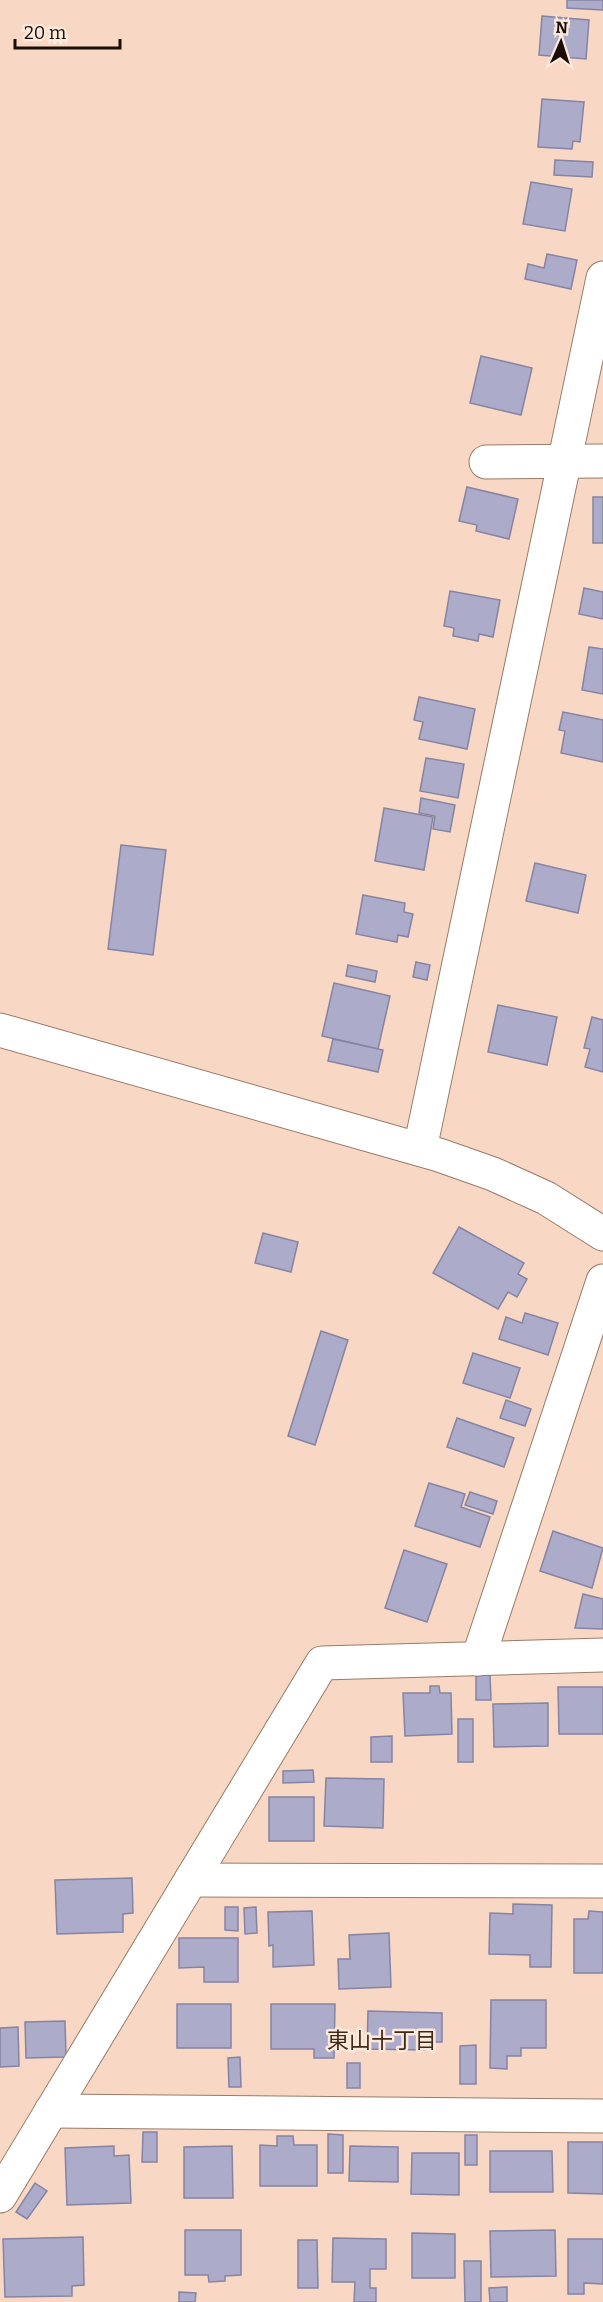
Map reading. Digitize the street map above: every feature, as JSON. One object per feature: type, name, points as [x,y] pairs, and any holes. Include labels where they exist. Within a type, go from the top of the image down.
[{"type":"street","points":[[420,1149],[603,278]]},
{"type":"street","points":[[486,462],[603,461]]},
{"type":"street","points":[[0,1030],[420,1149],[493,1174],[546,1198],[603,1234]]},
{"type":"street","points":[[478,1659],[603,1281]]},
{"type":"street","points":[[0,2196],[322,1663],[603,1655]]},
{"type":"street","points":[[191,1880],[603,1881]]},
{"type":"street","points":[[51,2111],[603,2116]]},
{"type":"building","points":[[567,0],[603,0],[603,10],[567,8]]},
{"type":"building","points":[[542,16],[589,20],[586,59],[539,55]]},
{"type":"building","points":[[542,99],[584,102],[580,142],[573,141],[572,149],[538,147]]},
{"type":"building","points":[[555,160],[593,162],[592,177],[554,175]]},
{"type":"building","points":[[531,182],[572,189],[565,231],[523,224]]},
{"type":"building","points":[[547,254],[577,260],[571,289],[525,279],[528,264],[544,268]]},
{"type":"building","points":[[481,356],[532,368],[521,415],[470,403]]},
{"type":"building","points":[[467,487],[518,499],[509,539],[476,531],[477,525],[459,521]]},
{"type":"building","points":[[593,497],[603,497],[603,543],[593,543]]},
{"type":"building","points":[[584,588],[603,592],[603,619],[579,614]]},
{"type":"building","points":[[450,591],[500,600],[493,637],[479,634],[478,641],[453,636],[454,628],[444,626]]},
{"type":"building","points":[[589,647],[603,649],[603,694],[582,690]]},
{"type":"building","points":[[419,697],[475,709],[467,749],[419,739],[423,722],[414,720]]},
{"type":"building","points":[[563,712],[603,720],[603,762],[561,753],[565,731],[559,730]]},
{"type":"building","points":[[426,758],[464,764],[458,798],[420,791]]},
{"type":"building","points":[[421,798],[455,805],[450,832],[433,829],[435,816],[419,813]]},
{"type":"building","points":[[384,808],[433,817],[424,870],[375,861]]},
{"type":"building","points":[[121,845],[166,850],[153,955],[108,949]]},
{"type":"building","points":[[535,863],[586,875],[578,913],[526,901]]},
{"type":"building","points":[[363,895],[405,903],[404,912],[413,914],[408,937],[398,935],[397,942],[356,934]]},
{"type":"building","points":[[416,962],[430,965],[427,980],[413,977]]},
{"type":"building","points":[[348,965],[377,971],[375,982],[346,976]]},
{"type":"building","points":[[334,983],[390,996],[378,1049],[322,1036]]},
{"type":"building","points":[[498,1005],[557,1017],[547,1065],[488,1052]]},
{"type":"building","points":[[592,1017],[603,1020],[603,1072],[585,1067],[590,1049],[584,1048]]},
{"type":"building","points":[[333,1039],[383,1050],[378,1072],[328,1061]]},
{"type":"building","points":[[459,1227],[524,1263],[518,1274],[527,1279],[517,1297],[508,1292],[498,1309],[433,1273]]},
{"type":"building","points":[[263,1233],[298,1242],[291,1272],[255,1263]]},
{"type":"building","points":[[525,1313],[558,1323],[548,1355],[499,1339],[506,1317],[522,1323]]},
{"type":"building","points":[[321,1331],[348,1340],[315,1445],[288,1436]]},
{"type":"building","points":[[473,1353],[520,1368],[510,1398],[463,1383]]},
{"type":"building","points":[[506,1400],[531,1409],[525,1426],[500,1418]]},
{"type":"building","points":[[457,1418],[514,1438],[504,1467],[447,1447]]},
{"type":"building","points":[[429,1483],[465,1494],[461,1507],[490,1517],[480,1547],[415,1526]]},
{"type":"building","points":[[470,1492],[497,1501],[493,1514],[465,1505]]},
{"type":"building","points":[[553,1531],[603,1548],[592,1588],[540,1571]]},
{"type":"building","points":[[404,1550],[447,1564],[427,1622],[385,1608]]},
{"type":"building","points":[[583,1594],[603,1599],[603,1629],[575,1628]]},
{"type":"building","points":[[476,1675],[490,1675],[491,1700],[476,1700]]},
{"type":"building","points":[[430,1686],[439,1686],[440,1693],[451,1693],[452,1734],[405,1736],[403,1693],[430,1693]]},
{"type":"building","points":[[558,1687],[603,1687],[603,1734],[559,1734]]},
{"type":"building","points":[[548,1703],[548,1746],[494,1747],[493,1704]]},
{"type":"building","points":[[458,1719],[473,1719],[473,1762],[458,1762]]},
{"type":"building","points":[[392,1736],[392,1762],[371,1762],[371,1737]]},
{"type":"building","points":[[313,1770],[314,1782],[283,1783],[283,1771]]},
{"type":"building","points":[[326,1778],[384,1779],[383,1828],[324,1826]]},
{"type":"building","points":[[269,1797],[314,1797],[314,1841],[269,1841]]},
{"type":"building","points":[[132,1878],[133,1913],[123,1914],[123,1932],[57,1934],[55,1880]]},
{"type":"building","points":[[513,1904],[552,1905],[551,1967],[530,1967],[530,1955],[489,1954],[490,1913],[513,1914]]},
{"type":"building","points":[[225,1907],[238,1907],[238,1931],[225,1930]]},
{"type":"building","points":[[256,1907],[257,1933],[245,1934],[244,1908]]},
{"type":"building","points":[[312,1911],[314,1965],[273,1967],[273,1945],[269,1946],[268,1912]]},
{"type":"building","points":[[589,1911],[603,1912],[603,1973],[574,1973],[574,1919],[588,1919]]},
{"type":"building","points":[[389,1933],[391,1987],[339,1989],[338,1959],[350,1959],[349,1935]]},
{"type":"building","points":[[179,1938],[238,1938],[238,1982],[204,1982],[204,1967],[179,1968]]},
{"type":"building","points":[[491,2000],[546,2000],[546,2048],[521,2048],[521,2056],[507,2056],[507,2069],[490,2068]]},
{"type":"building","points":[[177,2004],[231,2004],[231,2048],[177,2048]]},
{"type":"building","points":[[271,2004],[335,2004],[334,2058],[314,2058],[314,2049],[271,2049]]},
{"type":"building","points":[[368,2011],[442,2013],[442,2042],[425,2042],[425,2050],[367,2049]]},
{"type":"building","points":[[65,2021],[66,2057],[26,2058],[25,2022]]},
{"type":"building","points":[[18,2027],[19,2066],[0,2067],[0,2028]]},
{"type":"building","points":[[476,2045],[476,2084],[460,2084],[460,2046]]},
{"type":"building","points":[[240,2057],[241,2087],[229,2087],[228,2058]]},
{"type":"building","points":[[347,2063],[360,2063],[360,2088],[347,2088]]},
{"type":"building","points":[[143,2132],[157,2132],[157,2162],[142,2162]]},
{"type":"building","points":[[328,2134],[343,2135],[343,2173],[328,2173]]},
{"type":"building","points":[[465,2135],[477,2135],[477,2165],[465,2165]]},
{"type":"building","points":[[277,2136],[293,2136],[294,2145],[317,2145],[317,2186],[260,2186],[260,2145],[277,2146]]},
{"type":"building","points":[[568,2142],[603,2142],[603,2194],[568,2193]]},
{"type":"building","points":[[114,2146],[114,2156],[129,2155],[131,2203],[67,2205],[65,2148]]},
{"type":"building","points":[[232,2146],[233,2198],[184,2198],[184,2147]]},
{"type":"building","points":[[350,2146],[398,2147],[398,2182],[349,2181]]},
{"type":"building","points":[[490,2151],[552,2151],[553,2192],[490,2192]]},
{"type":"building","points":[[412,2153],[459,2153],[459,2195],[411,2194]]},
{"type":"building","points":[[35,2183],[47,2191],[27,2219],[16,2212]]},
{"type":"building","points":[[185,2230],[241,2230],[241,2275],[225,2276],[225,2281],[209,2282],[208,2275],[185,2275]]},
{"type":"building","points":[[555,2230],[556,2276],[491,2277],[490,2231]]},
{"type":"building","points":[[412,2233],[455,2234],[455,2278],[412,2278]]},
{"type":"building","points":[[83,2237],[84,2285],[72,2286],[72,2296],[5,2297],[3,2239]]},
{"type":"building","points":[[333,2238],[386,2239],[386,2269],[370,2269],[370,2288],[376,2288],[376,2302],[354,2302],[355,2282],[332,2282]]},
{"type":"building","points":[[568,2239],[603,2239],[603,2284],[584,2283],[584,2294],[568,2294]]},
{"type":"building","points":[[298,2240],[317,2240],[318,2288],[298,2288]]},
{"type":"building","points":[[464,2261],[481,2261],[481,2302],[465,2302]]},
{"type":"building","points":[[507,2287],[507,2302],[490,2302],[489,2288]]},
{"type":"building","points":[[179,2292],[196,2293],[195,2302],[179,2302]]},
{"type":"district","name":"東山十丁目","points":[[382,2040]]}]
